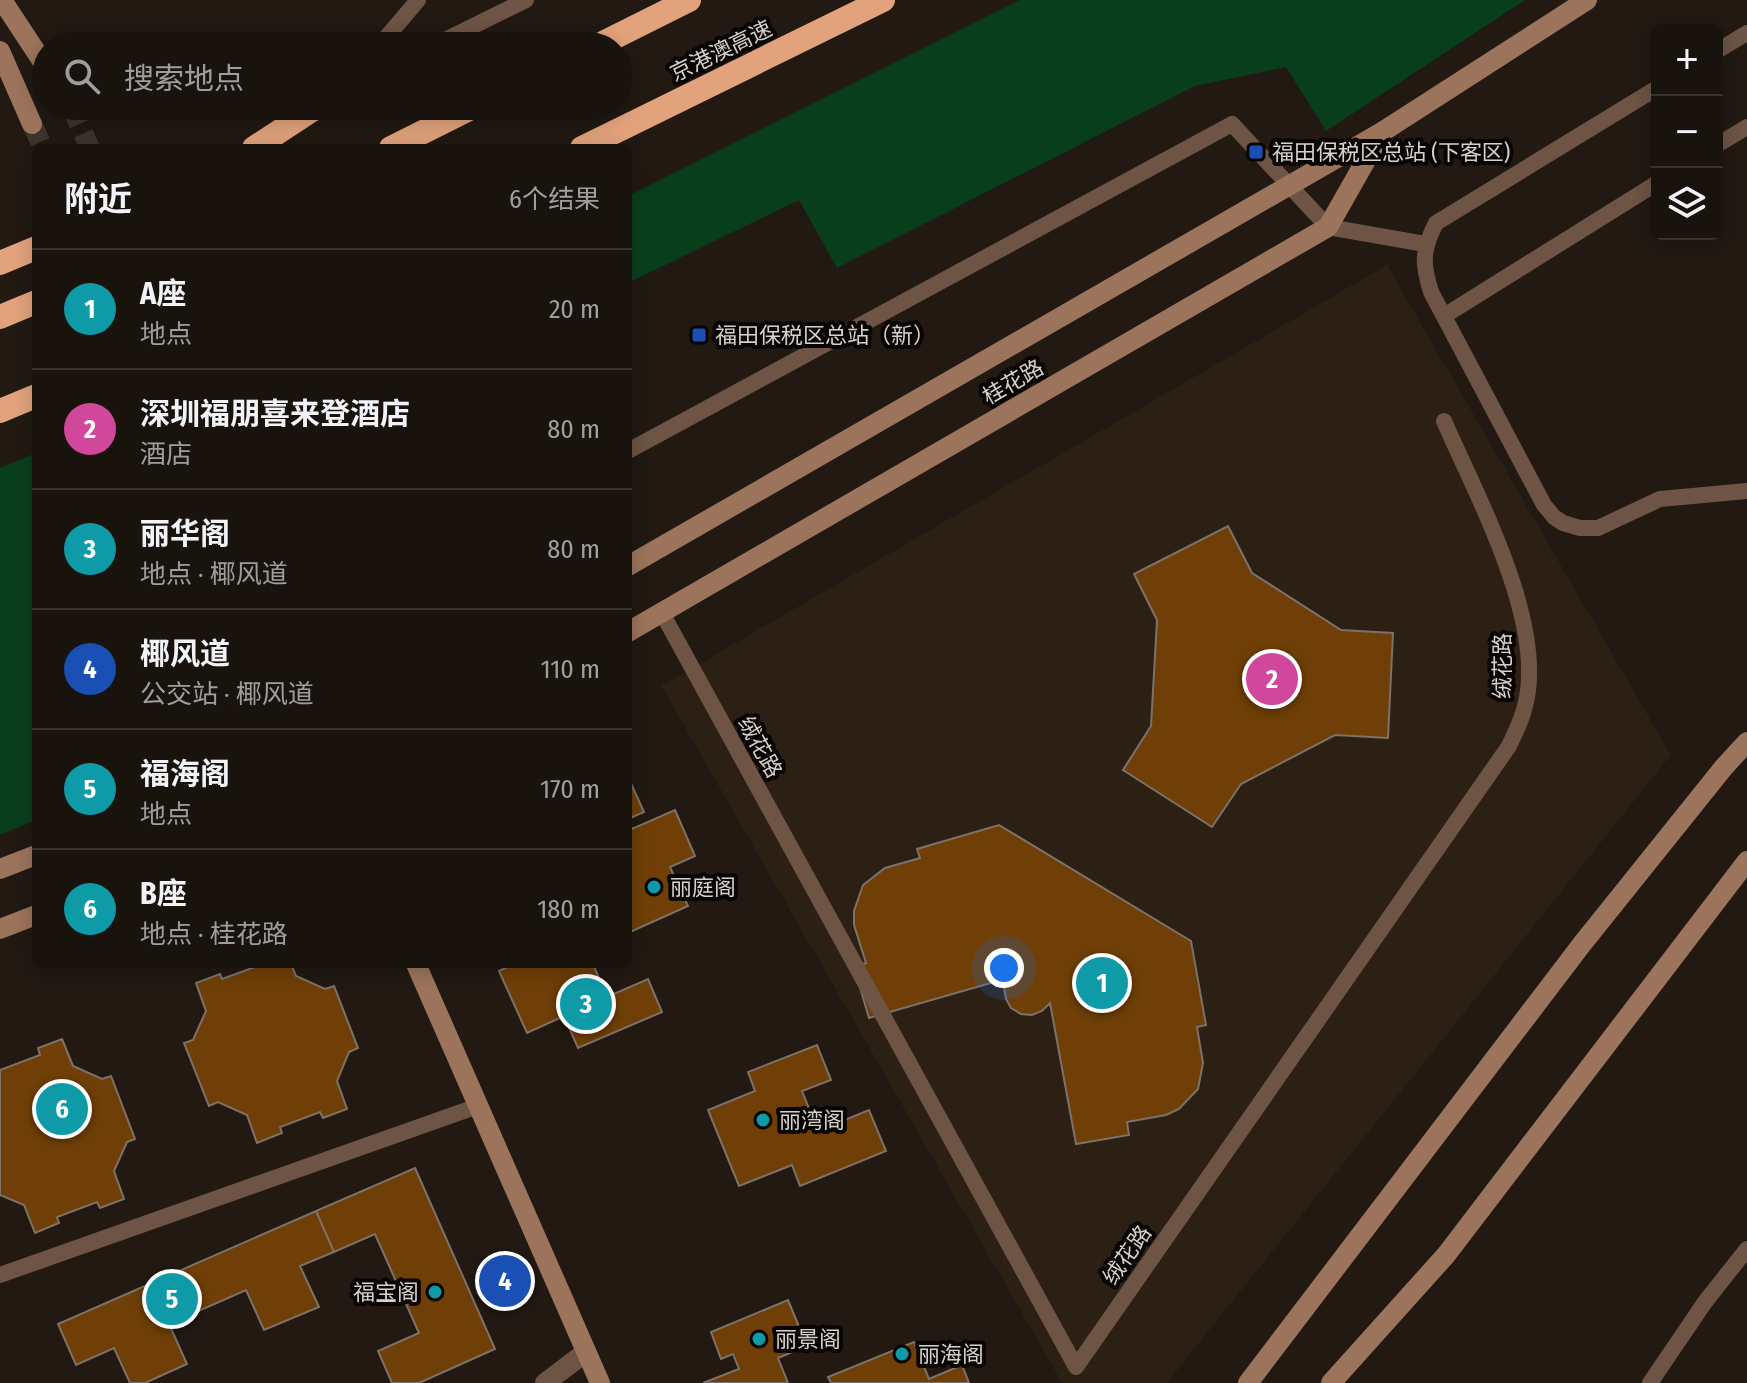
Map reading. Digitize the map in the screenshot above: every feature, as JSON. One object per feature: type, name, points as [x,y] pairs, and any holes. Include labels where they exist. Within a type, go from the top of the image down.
[{"type":"highway","points":[[625,32],[689,0]]},
{"type":"highway","name":"京港澳高速","points":[[590,144],[883,0]]},
{"type":"highway","points":[[260,144],[297,120]]},
{"type":"highway","points":[[399,144],[447,120]]},
{"type":"highway","points":[[0,263],[32,250]]},
{"type":"highway","points":[[0,317],[32,304]]},
{"type":"highway","points":[[0,411],[32,398]]},
{"type":"main road","points":[[2,0],[32,46]]},
{"type":"main road","name":"桂花路","points":[[632,559],[1290,186],[1382,132],[1587,0]]},
{"type":"main road","points":[[0,51],[32,124]]},
{"type":"main road","name":"桂花路","points":[[632,630],[1328,227],[1382,132]]},
{"type":"main road","points":[[1248,1383],[1582,944],[1747,742]]},
{"type":"main road","points":[[0,869],[32,857]]},
{"type":"main road","points":[[1331,1383],[1446,1255],[1747,861]]},
{"type":"main road","points":[[0,929],[32,917]]},
{"type":"main road","points":[[418,968],[600,1383]]},
{"type":"street","points":[[545,1383],[586,1352]]},
{"type":"lane","points":[[391,32],[418,0]]},
{"type":"lane","points":[[461,32],[526,0]]},
{"type":"lane","points":[[1723,47],[1747,33]]},
{"type":"lane","points":[[1651,92],[1436,223],[1425,244],[1424,270],[1431,292],[1544,505],[1554,517],[1580,528],[1598,528],[1660,499],[1747,491]]},
{"type":"lane","points":[[632,449],[1232,124],[1328,227],[1425,244]]},
{"type":"lane","points":[[1723,141],[1747,127]]},
{"type":"lane","points":[[1444,316],[1651,187]]},
{"type":"lane","name":"绒花路","points":[[662,613],[1076,1367],[1509,746],[1526,705],[1529,662],[1523,611],[1444,421]]},
{"type":"lane","points":[[0,1275],[478,1106]]},
{"type":"lane","points":[[1650,1383],[1705,1302],[1747,1249]]},
{"type":"shaded area","points":[[1387,265],[1671,755],[1167,1383],[1062,1383],[661,686]]},
{"type":"green space","points":[[1020,0],[1525,0],[1326,131],[1286,67],[1195,86],[837,268],[799,200],[632,281],[632,194]]},
{"type":"green space","points":[[32,455],[32,822],[0,835],[0,468]]},
{"type":"building","points":[[1228,526],[1252,573],[1341,630],[1393,633],[1388,738],[1335,735],[1241,784],[1212,827],[1123,770],[1151,726],[1157,620],[1134,574]]},
{"type":"building","points":[[632,786],[644,812],[632,817]]},
{"type":"building","name":"丽庭阁","points":[[675,810],[695,856],[670,867],[688,906],[632,931],[632,829]]},
{"type":"building","points":[[999,825],[1191,941],[1206,1025],[1197,1027],[1203,1063],[1198,1089],[1179,1109],[1166,1115],[1127,1122],[1129,1135],[1076,1144],[1050,1003],[1032,1015],[1021,1014],[1011,1008],[1006,999],[1004,988],[1008,978],[869,1018],[854,967],[866,963],[854,925],[854,911],[863,885],[885,868],[920,858],[917,849]]},
{"type":"building","points":[[252,968],[293,968],[296,976],[325,989],[334,986],[358,1048],[349,1052],[337,1081],[347,1109],[323,1118],[320,1112],[280,1127],[282,1133],[257,1143],[247,1115],[218,1102],[209,1106],[184,1043],[193,1040],[206,1011],[196,983],[220,974],[222,979]]},
{"type":"building","points":[[505,968],[595,968],[607,997],[648,979],[662,1012],[578,1048],[564,1016],[527,1033],[499,971]]},
{"type":"building","points":[[62,1039],[73,1066],[102,1079],[111,1076],[135,1139],[127,1142],[114,1171],[124,1199],[100,1208],[97,1202],[57,1217],[59,1223],[35,1233],[24,1205],[0,1195],[0,1070],[40,1055],[38,1048]]},
{"type":"building","name":"丽湾阁","points":[[817,1045],[831,1080],[802,1091],[818,1131],[869,1110],[886,1151],[800,1186],[792,1165],[739,1186],[708,1110],[755,1091],[748,1072]]},
{"type":"building","name":"福宝阁","points":[[415,1168],[495,1349],[419,1383],[392,1383],[378,1351],[419,1333],[375,1234],[334,1252],[316,1211]]},
{"type":"building","points":[[316,1211],[334,1252],[300,1266],[319,1307],[264,1330],[246,1290],[169,1324],[187,1364],[145,1383],[130,1383],[114,1348],[76,1365],[58,1324]]},
{"type":"building","name":"丽景阁","points":[[788,1300],[807,1346],[778,1358],[788,1383],[703,1383],[739,1369],[733,1354],[721,1359],[711,1332]]},
{"type":"building","name":"丽海阁","points":[[914,1342],[929,1379],[962,1365],[969,1383],[831,1383],[828,1377]]},
{"type":"tunnel","points":[[77,120],[88,144]]},
{"type":"tunnel","points":[[32,124],[41,144]]},
{"type":"place","name":"福田保税区总站 (下客区)","points":[[1256,152]]},
{"type":"place","name":"福田保税区总站（新）","points":[[699,335]]},
{"type":"place","name":"深圳福朋喜来登酒店","points":[[1272,679]]},
{"type":"place","name":"丽庭阁","points":[[654,887]]},
{"type":"place","name":"A座","points":[[1102,983]]},
{"type":"place","name":"丽华阁","points":[[586,1004]]},
{"type":"place","name":"B座","points":[[62,1109]]},
{"type":"place","name":"丽湾阁","points":[[763,1120]]},
{"type":"place","name":"椰风道","points":[[505,1281]]},
{"type":"place","name":"福宝阁","points":[[435,1292]]},
{"type":"place","name":"福海阁","points":[[172,1299]]},
{"type":"place","name":"丽景阁","points":[[759,1339]]},
{"type":"place","name":"丽海阁","points":[[902,1354]]}]
